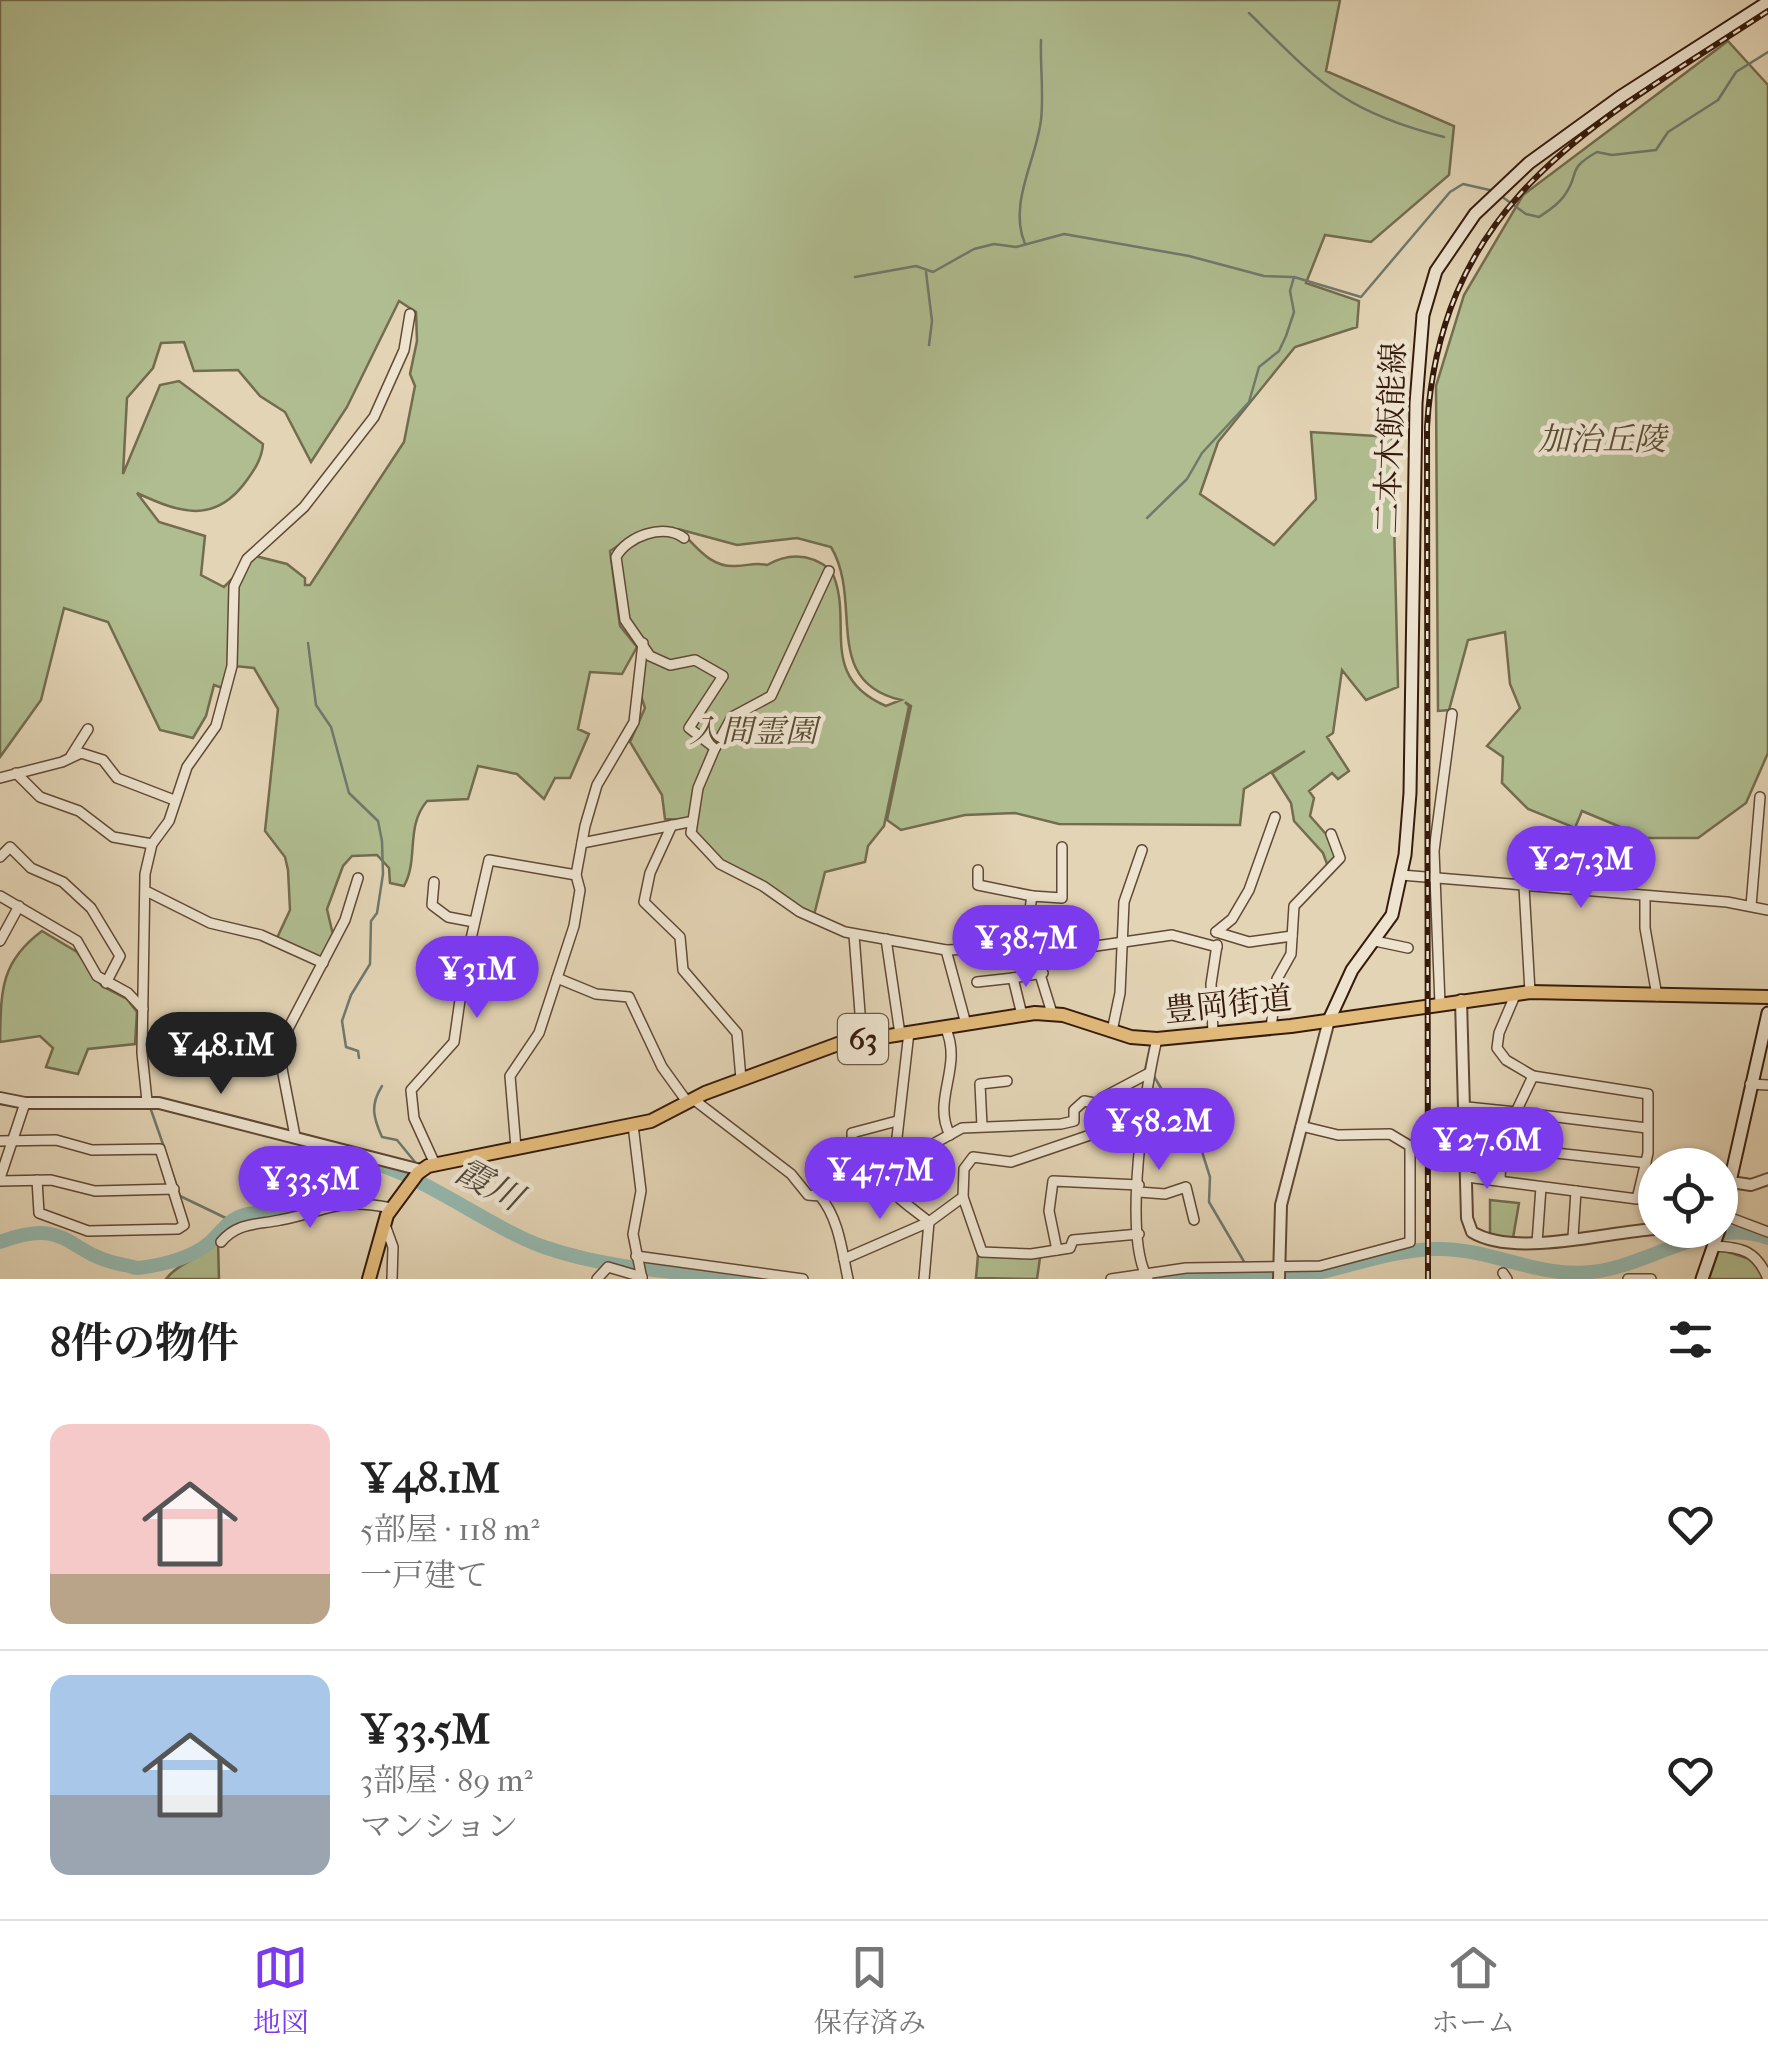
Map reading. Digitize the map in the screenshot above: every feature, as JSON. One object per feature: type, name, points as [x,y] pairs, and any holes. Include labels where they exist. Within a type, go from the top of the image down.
[{"type":"main road","name":"二本木飯能線","points":[[1328,1020],[1352,970],[1392,915],[1402,875],[1410,793],[1413,483],[1421,331],[1436,272],[1496,192],[1620,97],[1768,2]]},
{"type":"main road","name":"豊岡街道","points":[[416,1176],[436,1164],[666,1116],[741,1079],[862,1039],[1022,1015],[1052,1013],[1112,1032],[1157,1039],[1271,1028],[1523,992],[1768,996]]},
{"type":"main road","points":[[1738,1149],[1768,1013]]},
{"type":"main road","points":[[370,1279],[384,1222],[416,1176]]},
{"type":"main road","points":[[1702,1279],[1712,1248]]},
{"type":"street","points":[[146,1101],[145,874],[152,844],[168,820],[190,762],[216,726],[232,666],[230,608],[239,573],[247,559],[304,506],[374,417],[404,350],[410,314]]},
{"type":"street","points":[[684,538],[673,530],[660,530],[617,554],[626,620],[650,656],[670,665],[695,660],[723,676],[690,728],[715,748]]},
{"type":"street","points":[[829,571],[771,696],[732,716],[703,771],[690,822],[694,839],[710,857],[800,912],[854,935],[946,950],[978,949],[987,932],[1025,940]]},
{"type":"street","points":[[516,1148],[510,1076],[536,1040],[578,910],[576,875],[582,843],[597,784],[634,722],[642,642]]},
{"type":"street","points":[[1440,1004],[1434,880],[1440,790],[1452,714]]},
{"type":"street","points":[[70,758],[88,728]]},
{"type":"street","points":[[0,778],[81,753],[104,760],[117,778],[174,800]]},
{"type":"street","points":[[16,773],[40,797],[79,810],[113,837],[152,844]]},
{"type":"street","points":[[1751,906],[1760,797]]},
{"type":"street","points":[[1216,932],[1232,919],[1250,890],[1275,818]]},
{"type":"street","points":[[582,843],[690,822]]},
{"type":"street","points":[[672,826],[650,873],[644,902],[680,937],[684,970],[734,1028],[741,1079]]},
{"type":"street","points":[[1271,1028],[1276,980],[1291,954],[1294,906],[1340,858],[1331,834]]},
{"type":"street","points":[[0,857],[10,847],[18,850],[31,868],[62,882],[91,908],[120,956],[106,983]]},
{"type":"street","points":[[978,870],[978,885],[1062,898],[1062,847]]},
{"type":"street","points":[[1112,1032],[1124,942],[1124,902],[1142,850]]},
{"type":"street","points":[[436,1164],[417,1127],[410,1096],[420,1075],[448,1054],[454,1042],[474,922],[489,860],[576,875]]},
{"type":"street","points":[[1402,875],[1768,910]]},
{"type":"street","points":[[295,1136],[278,1048],[345,920],[358,878]]},
{"type":"street","points":[[434,882],[429,894],[432,904],[448,917],[474,922]]},
{"type":"street","points":[[1524,887],[1523,992],[1497,1048],[1506,1060],[1533,1076],[1648,1094],[1647,1148]]},
{"type":"street","points":[[148,892],[210,923],[261,936],[324,964]]},
{"type":"street","points":[[0,896],[77,941],[92,969],[106,983],[128,993],[143,1009]]},
{"type":"street","points":[[1032,896],[1025,940],[1043,973],[1052,1013]]},
{"type":"street","points":[[1645,896],[1644,928],[1657,996]]},
{"type":"street","points":[[0,941],[20,906]]},
{"type":"street","points":[[1216,932],[1249,942],[1292,936]]},
{"type":"street","points":[[1213,1034],[1211,984],[1216,932]]},
{"type":"street","points":[[854,935],[862,1039]]},
{"type":"street","points":[[1034,955],[1172,935],[1217,947]]},
{"type":"street","points":[[886,939],[904,1033],[897,1122],[893,1159],[890,1166],[853,1170],[852,1133],[897,1122]]},
{"type":"street","points":[[1376,941],[1408,948]]},
{"type":"street","points":[[946,950],[966,1024]]},
{"type":"street","points":[[977,982],[1043,973]]},
{"type":"street","points":[[557,978],[596,994],[629,997],[662,1067],[691,1101],[791,1174],[808,1195],[820,1196],[834,1218],[848,1279]]},
{"type":"street","points":[[1013,978],[1022,1015]]},
{"type":"street","points":[[1461,1000],[1467,1218],[1472,1232],[1492,1240],[1536,1243],[1638,1230]]},
{"type":"street","points":[[1279,1274],[1278,1218],[1328,1020]]},
{"type":"street","points":[[944,1027],[954,1062],[945,1090],[950,1135]]},
{"type":"street","points":[[1146,1276],[1139,1234],[1139,1189],[1149,1073],[1157,1039]]},
{"type":"street","points":[[1139,1234],[1073,1240],[1070,1248],[1057,1250],[982,1252],[963,1197],[964,1169],[973,1157],[1011,1162],[1093,1134],[1099,1104],[1115,1088],[1149,1073]]},
{"type":"street","points":[[1516,1112],[1533,1076]]},
{"type":"street","points":[[982,1126],[980,1084],[1007,1080]]},
{"type":"street","points":[[1750,1084],[1768,1085]]},
{"type":"street","points":[[0,1098],[25,1103],[146,1101],[295,1136],[416,1176]]},
{"type":"street","points":[[889,1188],[903,1164],[962,1128],[1061,1124],[1074,1120],[1074,1110],[1084,1101],[1099,1104]]},
{"type":"street","points":[[25,1103],[0,1180],[37,1180],[90,1191],[174,1189]]},
{"type":"street","points":[[1466,1108],[1648,1128]]},
{"type":"street","points":[[1500,1181],[1502,1111]]},
{"type":"street","points":[[597,1279],[608,1268],[641,1276],[634,1219],[640,1191],[633,1125]]},
{"type":"street","points":[[1111,1279],[1208,1267],[1279,1274],[1410,1242],[1410,1146],[1390,1134],[1338,1135],[1301,1126]]},
{"type":"street","points":[[0,1141],[56,1140],[94,1150],[160,1149],[184,1222],[180,1229],[88,1231],[39,1213],[37,1180]]},
{"type":"street","points":[[1501,1147],[1638,1162]]},
{"type":"street","points":[[881,1167],[889,1188],[929,1222]]},
{"type":"street","points":[[1467,1178],[1637,1199],[1638,1195]]},
{"type":"street","points":[[1738,1183],[1751,1185],[1768,1179]]},
{"type":"street","points":[[1057,1250],[1049,1210],[1053,1181],[1164,1194],[1186,1187],[1194,1220]]},
{"type":"street","points":[[1536,1243],[1541,1187]]},
{"type":"street","points":[[1573,1237],[1576,1192]]},
{"type":"street","points":[[844,1259],[929,1222],[963,1197]]},
{"type":"street","points":[[221,1242],[248,1224],[286,1219],[328,1204],[392,1208]]},
{"type":"street","points":[[384,1222],[393,1247],[392,1279]]},
{"type":"street","points":[[924,1279],[929,1222]]},
{"type":"street","points":[[1738,1230],[1768,1232]]},
{"type":"street","points":[[1738,1243],[1761,1260],[1768,1279]]},
{"type":"street","points":[[637,1259],[803,1279]]},
{"type":"street","points":[[1628,1279],[1652,1279]]},
{"type":"green space","name":"入間霊園","points":[[0,0],[1340,0],[1326,71],[1454,126],[1449,175],[1371,242],[1325,235],[1306,283],[1359,301],[1357,327],[1295,347],[1218,442],[1200,494],[1274,545],[1316,499],[1311,432],[1392,437],[1398,687],[1366,700],[1342,670],[1333,733],[1327,737],[1349,771],[1338,779],[1332,773],[1309,791],[1314,798],[1310,816],[1333,842],[1337,858],[1327,864],[1323,853],[1294,821],[1291,803],[1272,773],[1305,751],[1244,789],[1240,825],[1059,824],[1015,813],[965,815],[901,830],[887,820],[911,706],[905,702],[909,706],[884,826],[868,846],[865,862],[825,872],[814,915],[803,910],[715,857],[681,820],[665,819],[662,795],[630,742],[645,708],[639,690],[644,650],[623,621],[613,556],[625,541],[610,551],[620,626],[637,647],[622,674],[590,672],[578,729],[589,734],[570,778],[555,778],[544,799],[517,774],[478,766],[468,799],[427,801],[416,821],[411,865],[404,886],[390,883],[389,868],[377,855],[352,856],[343,866],[327,909],[333,935],[320,959],[277,938],[290,910],[285,857],[265,831],[278,709],[254,668],[235,666],[228,690],[214,685],[206,716],[193,738],[160,730],[108,622],[64,608],[41,700],[0,757]],"holes":[[[399,301],[416,312],[417,341],[410,374],[415,386],[404,442],[310,585],[305,585],[305,578],[287,564],[255,556],[224,587],[201,575],[205,536],[159,522],[137,493],[182,510],[196,511],[222,504],[247,480],[258,463],[263,444],[179,381],[160,385],[123,474],[127,398],[153,368],[161,343],[184,342],[194,371],[238,370],[260,396],[285,412],[311,462],[347,407]],[[678,529],[737,545],[797,538],[831,547],[840,569],[852,658],[861,676],[876,690],[901,700],[886,706],[864,693],[851,679],[844,663],[838,589],[831,570],[800,557],[767,565],[726,566],[703,554]]]},
{"type":"green space","name":"加治丘陵","points":[[1728,41],[1768,85],[1768,753],[1746,803],[1698,838],[1647,838],[1582,811],[1575,828],[1528,809],[1502,783],[1503,757],[1487,746],[1520,708],[1510,684],[1505,632],[1468,640],[1449,710],[1438,711],[1436,386],[1464,295],[1523,195]]},
{"type":"green space","points":[[42,931],[77,952],[102,986],[127,999],[137,1012],[135,1044],[88,1049],[78,1074],[46,1067],[53,1048],[40,1036],[0,1042],[6,979],[18,954]]},
{"type":"green space","points":[[1490,1200],[1519,1203],[1513,1238],[1490,1236]]},
{"type":"green space","points":[[218,1242],[219,1279],[166,1279],[177,1269]]},
{"type":"green space","points":[[1719,1249],[1759,1262],[1765,1279],[1709,1279]]},
{"type":"green space","points":[[978,1255],[1040,1258],[1037,1279],[976,1278]]},
{"type":"waterway","points":[[1249,13],[1336,92],[1381,117],[1444,137]]},
{"type":"waterway","points":[[1025,244],[1021,198],[1041,120],[1041,40]]},
{"type":"waterway","points":[[1501,196],[1526,214],[1539,217],[1562,199],[1577,168],[1587,158],[1597,152],[1612,155],[1656,150],[1668,132],[1718,100],[1736,72],[1768,52]]},
{"type":"waterway","points":[[1147,518],[1187,479],[1202,453],[1249,402],[1259,367],[1279,351],[1286,336],[1294,312],[1290,291],[1294,277],[1361,297],[1450,192],[1463,184],[1494,191]]},
{"type":"waterway","points":[[855,277],[916,266],[933,272],[974,249],[994,244],[1016,247],[1064,234],[1189,256],[1264,276],[1292,277]]},
{"type":"waterway","points":[[926,272],[932,321],[929,345]]},
{"type":"waterway","points":[[308,643],[316,705],[331,727],[349,793],[378,821],[382,841],[383,874],[377,913],[371,921],[370,964],[351,995],[342,1021],[346,1047],[358,1051],[359,1058]]},
{"type":"waterway","points":[[1145,1070],[1150,1047]]},
{"type":"waterway","points":[[1152,1073],[1164,1093],[1165,1112],[1192,1120],[1210,1177],[1209,1202],[1246,1265]]},
{"type":"waterway","points":[[382,1086],[374,1111],[382,1137],[397,1140],[415,1162]]},
{"type":"waterway","points":[[150,1107],[164,1147]]},
{"type":"waterway","points":[[166,1155],[180,1196],[232,1221]]},
{"type":"waterway","name":"霞川","points":[[0,1242],[41,1233],[55,1235],[104,1260],[134,1268],[166,1263],[201,1249],[238,1217],[295,1205],[336,1164],[352,1160],[395,1171],[522,1238],[569,1255],[647,1269],[753,1279]]},
{"type":"waterway","name":"霞川","points":[[1289,1279],[1403,1252],[1440,1249],[1478,1253],[1553,1271],[1591,1272],[1723,1233],[1768,1238]]},
{"type":"waterway","name":"霞川","points":[[1152,1279],[1281,1279]]},
{"type":"railway","points":[[1428,1279],[1427,427],[1439,348],[1462,281],[1496,224],[1539,175],[1589,131],[1768,11]]}]
